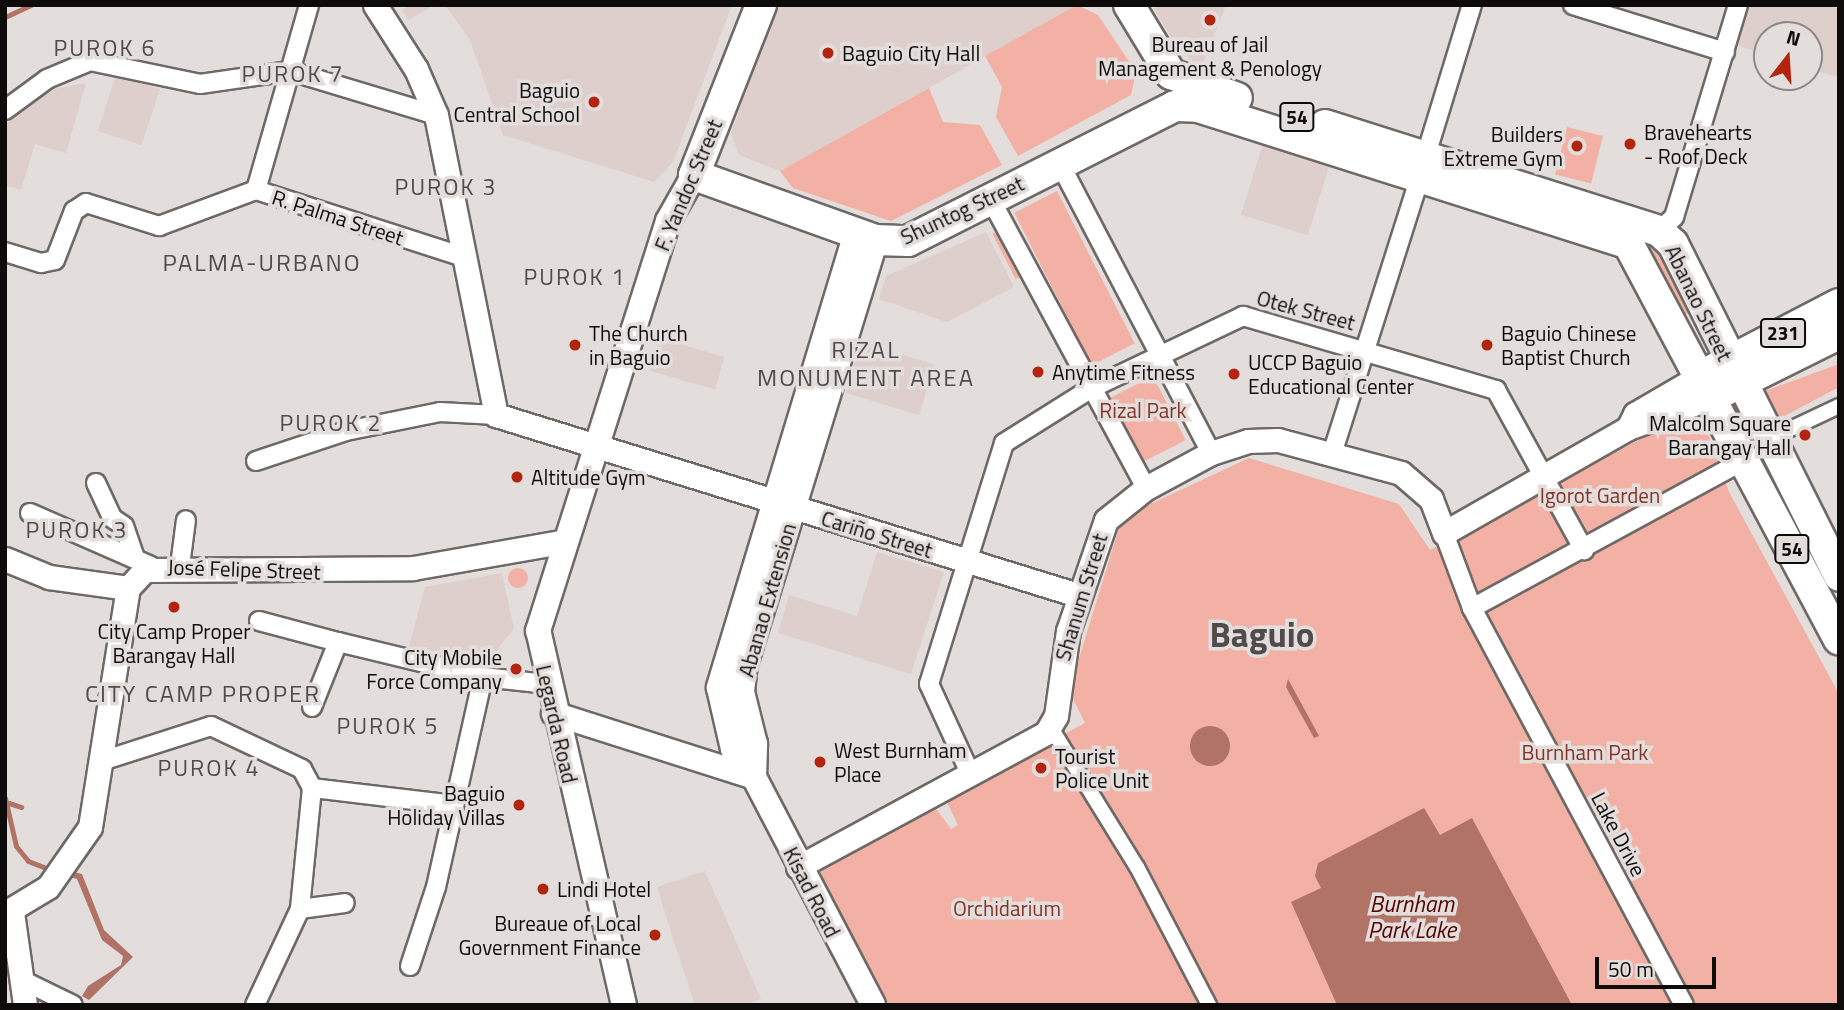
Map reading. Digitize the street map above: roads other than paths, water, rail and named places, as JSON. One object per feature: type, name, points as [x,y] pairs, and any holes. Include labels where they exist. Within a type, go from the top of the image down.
[{"type":"highway","name":"F. Yandoc Street","points":[[694,175],[761,5]]},
{"type":"highway","points":[[1129,5],[1171,74]]},
{"type":"highway","name":"Shuntog Street","points":[[1144,119],[1164,95],[1171,74]]},
{"type":"highway","name":"Abanao Street","points":[[1171,74],[1301,128],[1423,166],[1659,231],[1673,244],[1720,379]]},
{"type":"highway","name":"Shuntog Street","points":[[694,175],[866,237],[908,241],[1144,119],[1175,106],[1198,107]]},
{"type":"highway","name":"Abanao Street","points":[[1198,107],[1301,128]]},
{"type":"highway","name":"Abanao Street","points":[[1423,166],[1628,243],[1720,379]]},
{"type":"highway","name":"231","points":[[1720,379],[1839,304]]},
{"type":"highway","name":"231","points":[[1720,379],[1839,334]]},
{"type":"highway","points":[[1784,357],[1839,352]]},
{"type":"highway","name":"54","points":[[1720,379],[1756,450],[1839,639]]},
{"type":"highway","name":"54","points":[[1756,450],[1839,576]]},
{"type":"main road","name":"F. Yandoc Street","points":[[596,447],[668,221],[694,175]]},
{"type":"main road","name":"Abanao Extension","points":[[754,777],[755,744],[742,692],[738,647],[866,237]]},
{"type":"main road","name":"Legarda Road","points":[[596,447],[538,631],[546,684],[624,1005]]},
{"type":"main road","name":"Kisad Road","points":[[754,777],[798,867],[873,1005]]},
{"type":"street","points":[[256,190],[309,5]]},
{"type":"street","points":[[256,461],[346,431],[440,412],[496,415],[436,115],[416,69],[375,5]]},
{"type":"street","points":[[1333,451],[1472,5]]},
{"type":"street","points":[[1573,5],[1725,52]]},
{"type":"street","points":[[1659,231],[1674,217],[1738,5]]},
{"type":"street","points":[[5,110],[47,79],[90,61],[200,84],[290,71],[436,115]]},
{"type":"street","points":[[1059,162],[1211,453]]},
{"type":"street","name":"R. Palma Street","points":[[5,252],[51,262],[60,256],[74,211],[86,203],[159,226],[256,190],[466,258]]},
{"type":"street","points":[[991,200],[1090,389],[1146,488]]},
{"type":"street","name":"Otek Street","points":[[970,773],[929,684],[1008,436],[1090,389],[1158,355],[1251,315],[1496,390],[1584,550]]},
{"type":"street","points":[[1441,526],[1530,471],[1544,473],[1720,379]]},
{"type":"street","points":[[1472,608],[1584,550],[1756,450],[1839,406]]},
{"type":"street","name":"Cariño Street","points":[[496,415],[1078,595]]},
{"type":"street","name":"Shanum Street","points":[[1051,727],[1078,595],[1106,520],[1146,488],[1211,453],[1264,439],[1333,451],[1416,480],[1441,526]]},
{"type":"street","points":[[96,483],[112,518],[124,526],[143,562]]},
{"type":"street","points":[[30,513],[143,562]]},
{"type":"street","points":[[180,566],[186,520]]},
{"type":"street","name":"Lake Drive","points":[[1441,526],[1472,608],[1684,1005]]},
{"type":"street","name":"José Felipe Street","points":[[128,588],[143,562],[337,572],[413,568],[566,541]]},
{"type":"street","points":[[5,559],[49,577],[128,588],[106,760],[96,810],[71,861],[41,893],[8,912],[25,994],[73,1005]]},
{"type":"street","points":[[259,621],[483,677],[546,684]]},
{"type":"street","points":[[312,707],[338,642]]},
{"type":"street","points":[[410,966],[454,805],[483,677]]},
{"type":"street","points":[[553,713],[754,777]]},
{"type":"street","points":[[106,760],[211,726],[294,762],[312,788],[300,909],[255,1005]]},
{"type":"street","points":[[798,867],[1051,727],[1137,867],[1209,1005]]},
{"type":"street","points":[[312,788],[454,805]]},
{"type":"street","points":[[300,909],[345,903]]},
{"type":"water","points":[[1288,679],[1319,736],[1314,738],[1286,687]]},
{"type":"water","points":[[1210,726],[1218,727],[1224,732],[1229,738],[1229,754],[1224,760],[1218,765],[1210,766],[1202,765],[1196,760],[1191,754],[1190,746],[1191,738],[1196,732],[1202,727]]},
{"type":"water","name":"Burnham Park Lake","points":[[1424,808],[1440,835],[1472,818],[1572,1005],[1337,1005],[1291,902],[1321,888],[1315,876],[1318,863]]},
{"type":"water","points":[[49,866],[82,874],[104,930],[133,957],[89,1000],[82,996],[88,986],[121,965],[123,956],[102,940],[77,879],[44,871]]},
{"type":"waterway","points":[[5,17],[31,5]]},
{"type":"waterway","points":[[5,798],[16,846],[28,861],[46,868]]},
{"type":"waterway","points":[[9,803],[21,807]]},
{"type":"place","name":"Bureau of Jail Management & Penology","points":[[1210,20]]},
{"type":"place","name":"Baguio City Hall","points":[[828,53]]},
{"type":"place","name":"Baguio Central School","points":[[594,102]]},
{"type":"place","name":"Bravehearts - Roof Deck","points":[[1630,144]]},
{"type":"place","name":"Builders Extreme Gym","points":[[1577,146]]},
{"type":"place","name":"The Church in Baguio","points":[[575,345]]},
{"type":"place","name":"Baguio Chinese Baptist Church","points":[[1487,345]]},
{"type":"place","name":"Anytime Fitness","points":[[1038,372]]},
{"type":"place","name":"UCCP Baguio Educational Center","points":[[1234,374]]},
{"type":"place","name":"Malcolm Square Barangay Hall","points":[[1805,435]]},
{"type":"place","name":"Altitude Gym","points":[[517,477]]},
{"type":"place","name":"City Camp Proper Barangay Hall","points":[[174,607]]},
{"type":"place","name":"City Mobile Force Company","points":[[516,669]]},
{"type":"place","name":"West Burnham Place","points":[[820,762]]},
{"type":"place","name":"Tourist Police Unit","points":[[1041,768]]},
{"type":"place","name":"Baguio Holiday Villas","points":[[519,805]]},
{"type":"place","name":"Lindi Hotel","points":[[543,889]]},
{"type":"place","name":"Bureaue of Local Government Finance","points":[[655,935]]},
{"type":"district","name":"PUROK 6","points":[[105,48]]},
{"type":"district","name":"PUROK 7","points":[[293,74]]},
{"type":"district","name":"PUROK 3","points":[[446,187]]},
{"type":"district","name":"PALMA-URBANO","points":[[262,263]]},
{"type":"district","name":"PUROK 1","points":[[575,277]]},
{"type":"district","name":"RIZAL MONUMENT AREA","points":[[866,364]]},
{"type":"district","name":"PUROK 2","points":[[331,423]]},
{"type":"district","name":"PUROK 3","points":[[77,530]]},
{"type":"district","name":"Baguio","points":[[1262,634]]},
{"type":"district","name":"CITY CAMP PROPER","points":[[203,694]]},
{"type":"district","name":"PUROK 5","points":[[388,726]]},
{"type":"district","name":"PUROK 4","points":[[209,768]]},
{"type":"park label","name":"Rizal Park","points":[[1143,410]]},
{"type":"park label","name":"Igorot Garden","points":[[1600,495]]},
{"type":"park label","name":"Burnham Park","points":[[1585,752]]},
{"type":"park label","name":"Orchidarium","points":[[1007,908]]}]
